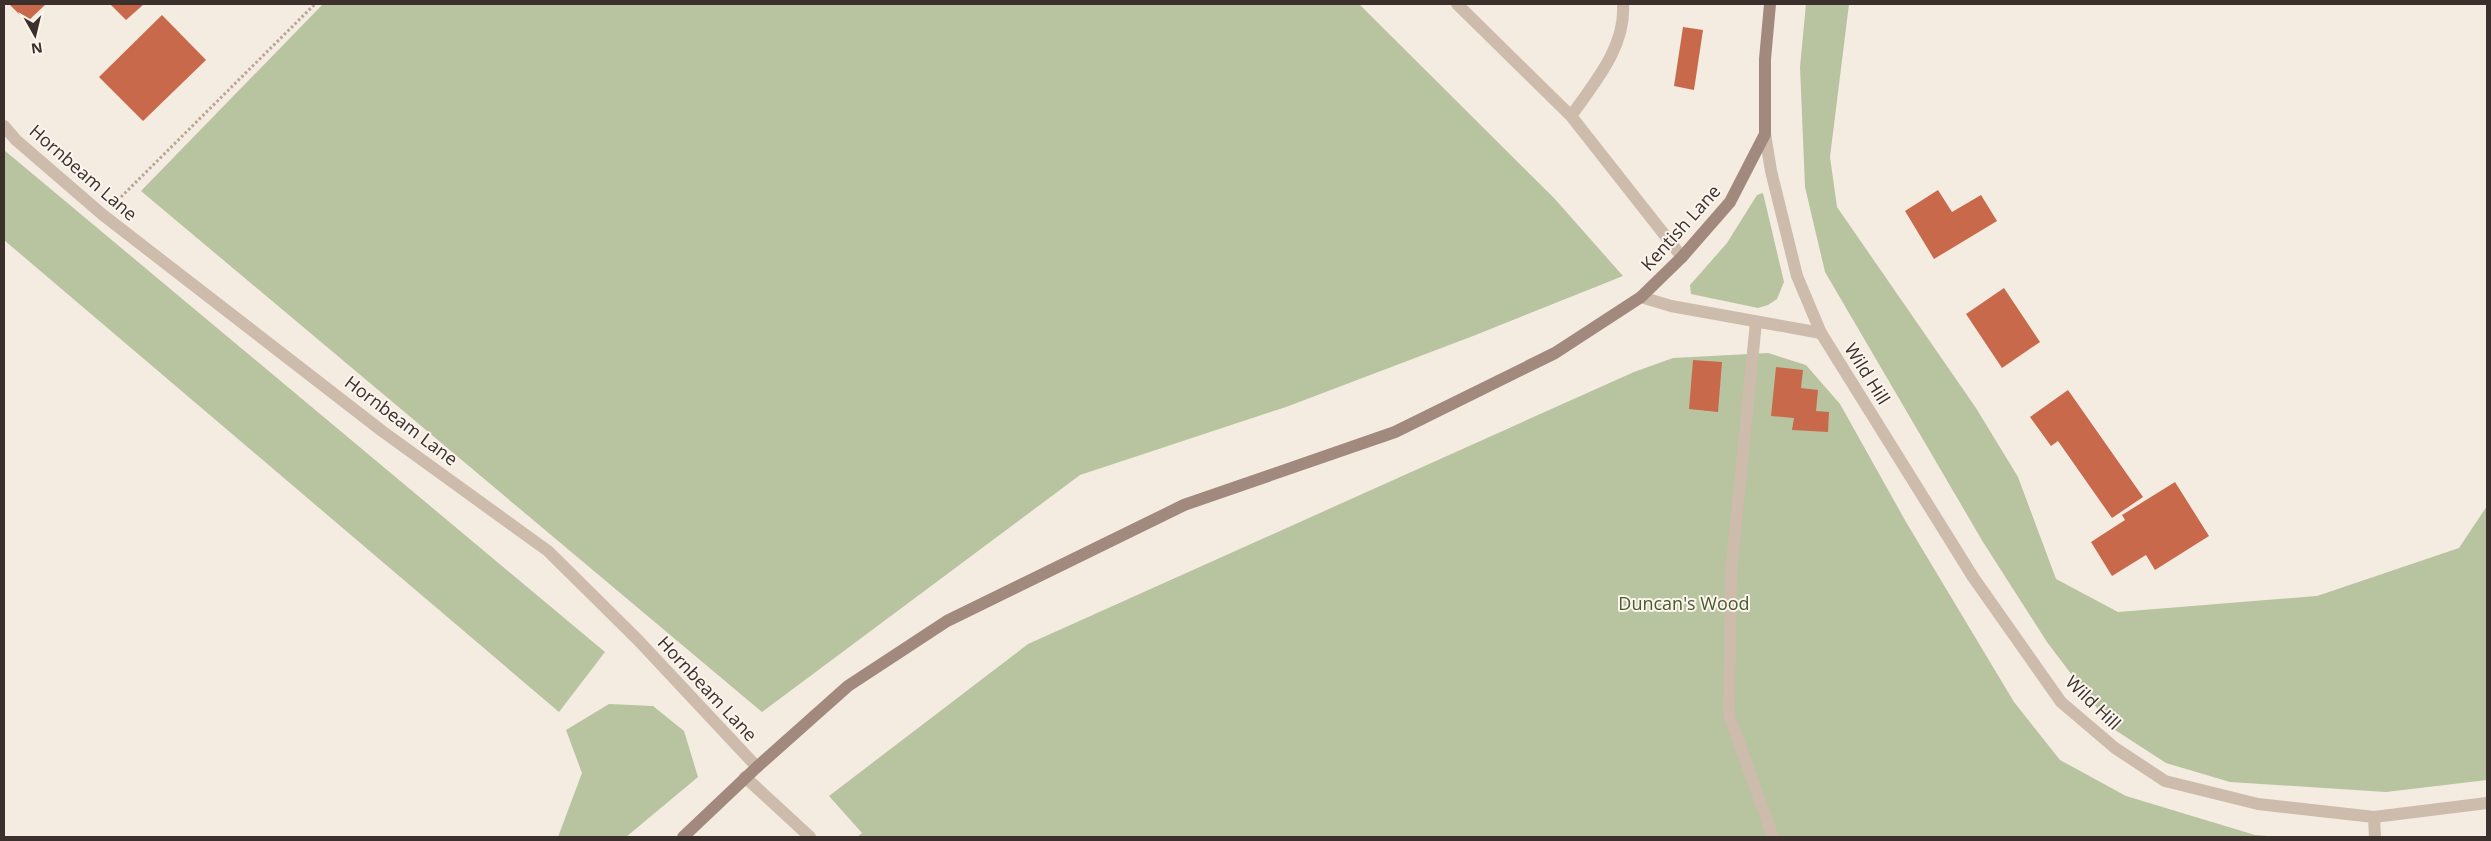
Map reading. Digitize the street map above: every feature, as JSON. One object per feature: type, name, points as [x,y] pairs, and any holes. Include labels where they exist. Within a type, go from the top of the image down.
[{"type":"main road","name":"Kentish Lane","points":[[683,837],[757,767],[848,686],[947,621],[1184,505],[1395,432],[1555,353],[1641,297],[1682,257],[1730,202],[1765,134],[1765,59],[1770,4]]},
{"type":"street","points":[[1457,4],[1571,116],[1682,257]]},
{"type":"street","points":[[1571,116],[1609,60],[1620,35],[1624,15],[1623,4]]},
{"type":"street","name":"Hornbeam Lane","points":[[4,126],[16,140],[103,216],[382,431],[548,552],[638,640],[757,767]]},
{"type":"street","name":"Wild Hill","points":[[1765,134],[1773,181],[1796,276],[1821,333],[1973,577],[2061,702],[2115,748],[2165,781],[2258,804],[2374,817],[2487,803]]},
{"type":"street","name":"Wild Hill","points":[[1641,297],[1671,306],[1821,333]]},
{"type":"street","points":[[1756,322],[1731,573],[1729,715],[1773,837]]},
{"type":"street","points":[[746,778],[810,837]]},
{"type":"street","points":[[2374,817],[2374,837]]},
{"type":"path","points":[[103,216],[315,4]]},
{"type":"green space","points":[[323,4],[1359,4],[1554,198],[1623,276],[1473,336],[1286,407],[1080,475],[762,712],[141,191]]},
{"type":"green space","points":[[1806,4],[1849,4],[1830,157],[1837,207],[1976,408],[2018,477],[2056,579],[2118,612],[2317,596],[2459,548],[2487,506],[2487,780],[2386,792],[2230,782],[2166,763],[2112,728],[2047,642],[1983,542],[1825,272],[1805,187],[1800,67]]},
{"type":"green space","points":[[4,150],[605,652],[559,712],[4,240]]},
{"type":"green space","points":[[1763,193],[1784,282],[1777,299],[1768,305],[1758,308],[1691,294],[1690,285],[1727,243],[1757,195]]},
{"type":"green space","name":"Duncan's Wood","points":[[1768,353],[1806,365],[1840,404],[1906,522],[2014,702],[2060,760],[2126,796],[2255,835],[2280,837],[857,837],[862,833],[829,796],[1028,644],[1634,372],[1673,358]]},
{"type":"green space","points":[[609,704],[653,706],[684,731],[698,777],[626,837],[558,837],[582,773],[566,730]]},
{"type":"building","points":[[9,4],[46,4],[27,22]]},
{"type":"building","points":[[110,4],[144,4],[126,20]]},
{"type":"building","points":[[162,15],[206,60],[143,121],[99,77]]},
{"type":"building","points":[[1683,27],[1703,30],[1694,90],[1674,86]]},
{"type":"building","points":[[1938,190],[1952,212],[1981,195],[1997,221],[1934,259],[1905,211]]},
{"type":"building","points":[[2004,288],[2040,342],[2002,368],[1966,314]]},
{"type":"building","points":[[1693,360],[1722,362],[1718,412],[1689,409]]},
{"type":"building","points":[[1776,367],[1803,370],[1801,388],[1818,390],[1816,411],[1829,412],[1828,432],[1792,430],[1794,418],[1771,416]]},
{"type":"building","points":[[2068,390],[2143,497],[2112,518],[2058,441],[2051,446],[2030,417]]},
{"type":"building","points":[[2175,482],[2209,536],[2155,570],[2146,555],[2112,576],[2091,542],[2125,520],[2122,515]]}]
